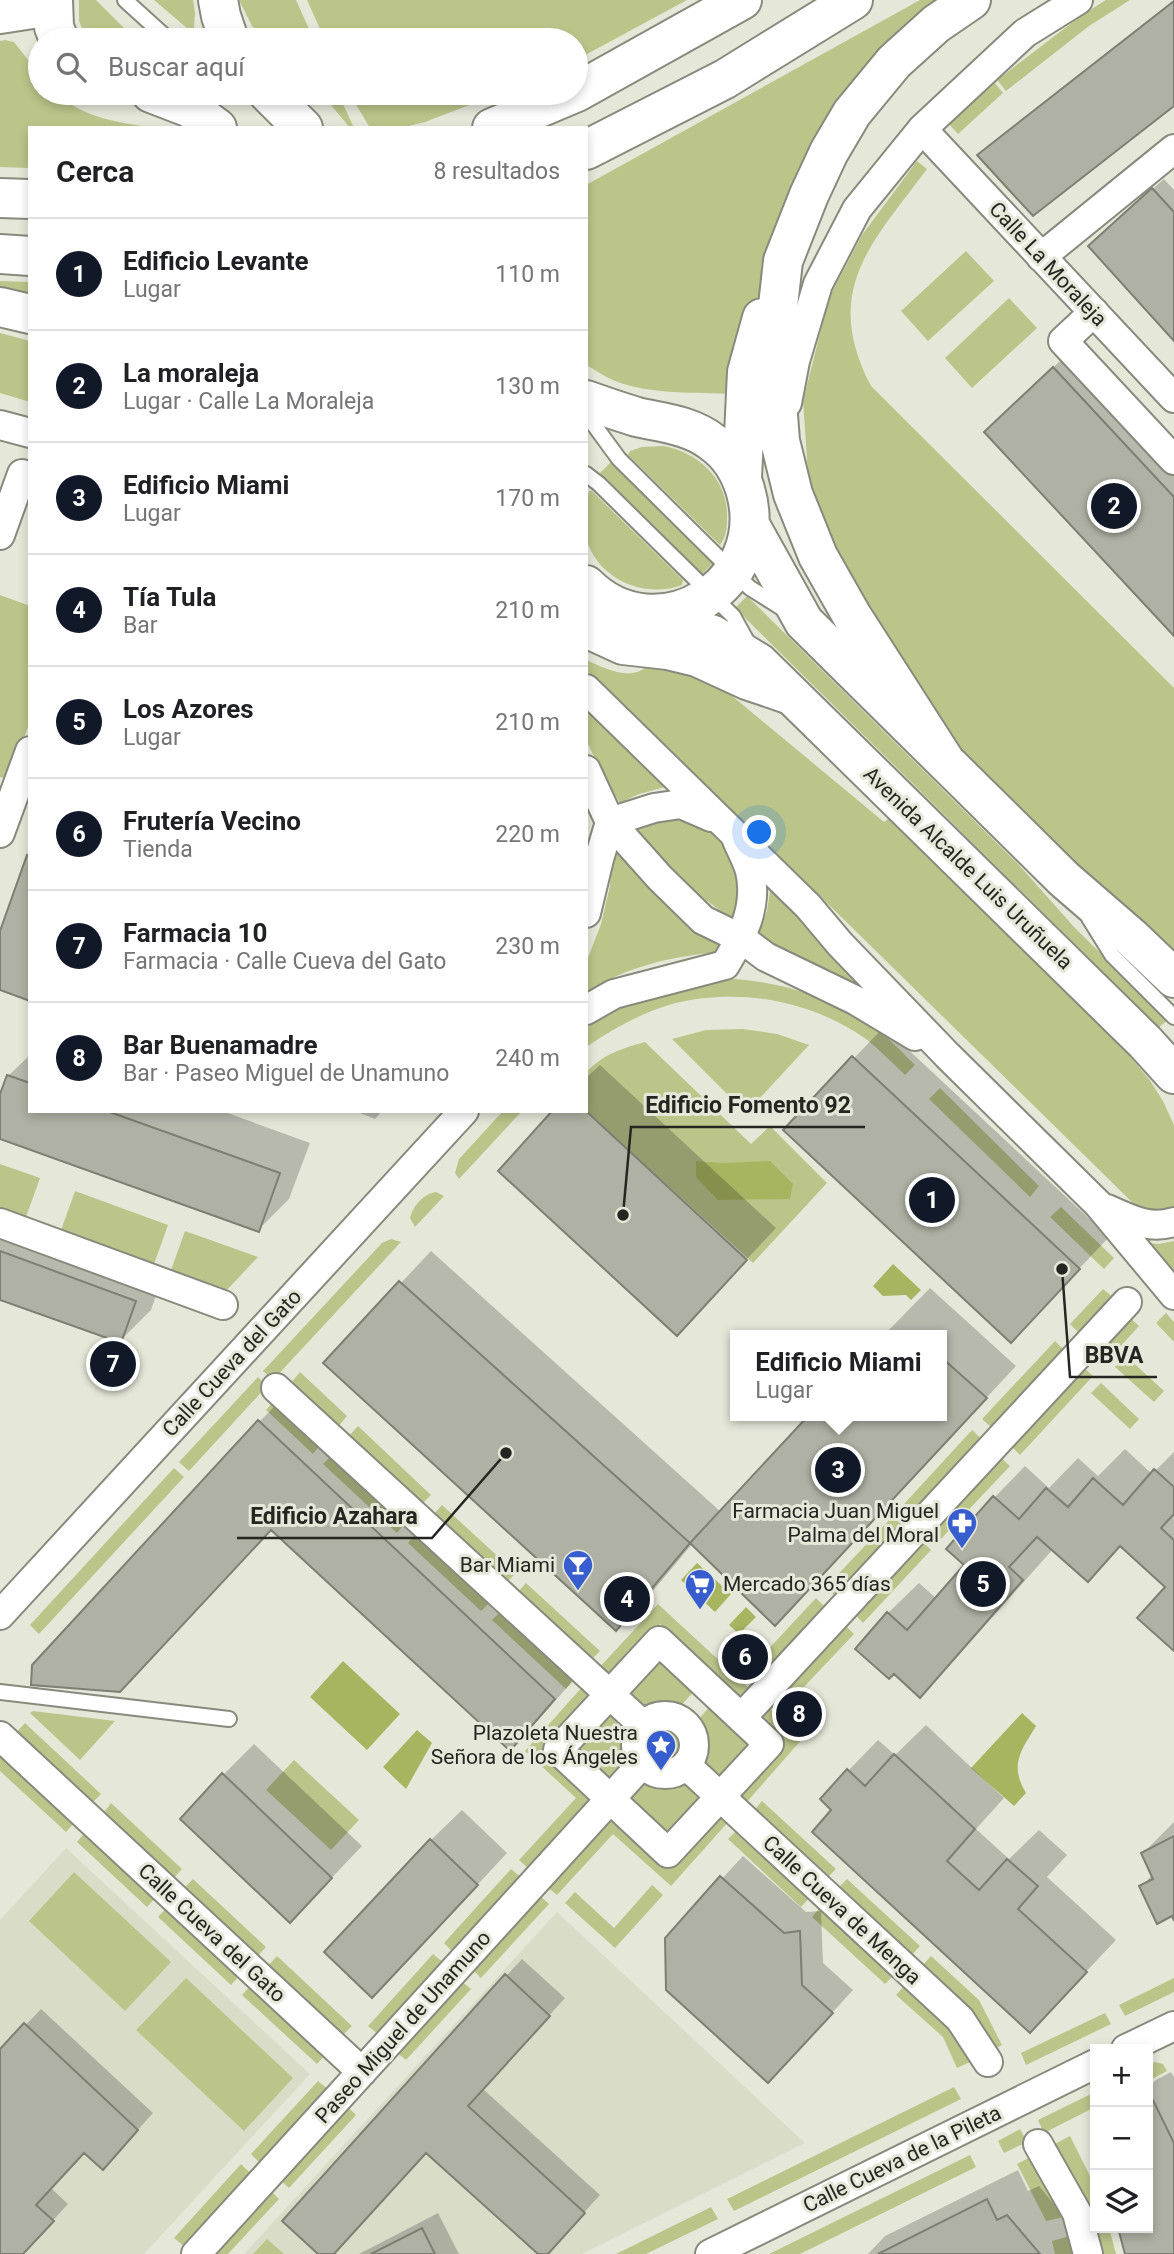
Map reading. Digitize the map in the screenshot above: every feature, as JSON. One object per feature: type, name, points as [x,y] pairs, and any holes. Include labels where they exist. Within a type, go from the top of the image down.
[{"type":"main road","points":[[218,0],[225,28]]},
{"type":"main road","points":[[588,86],[742,0]]},
{"type":"main road","points":[[588,149],[725,79],[853,0]]},
{"type":"main road","points":[[742,478],[747,372],[783,261],[824,162],[852,113],[894,62],[936,24],[971,0]]},
{"type":"main road","points":[[0,14],[54,15]]},
{"type":"main road","points":[[183,105],[215,120]]},
{"type":"main road","points":[[280,105],[301,126]]},
{"type":"main road","points":[[497,126],[547,105]]},
{"type":"main road","points":[[0,198],[28,199]]},
{"type":"main road","points":[[0,254],[28,256]]},
{"type":"main road","points":[[783,261],[773,351],[780,441],[793,494],[818,556],[852,616],[945,761]]},
{"type":"main road","points":[[0,307],[28,314]]},
{"type":"main road","points":[[588,401],[615,411],[691,429],[712,441],[729,458],[742,478],[749,502],[750,525],[742,556],[722,583],[691,607],[653,614]]},
{"type":"main road","name":"Avenida Alcalde Luis Uruñuela","points":[[750,525],[804,622],[1064,879],[1174,978]]},
{"type":"main road","name":"Avenida Alcalde Luis Uruñuela","points":[[588,587],[607,601],[629,611],[653,614],[713,635],[759,663],[1126,1023],[1174,1074]]},
{"type":"main road","points":[[588,629],[623,645],[668,650],[697,657],[747,680],[791,695]]},
{"type":"street","points":[[780,441],[795,361],[818,284],[857,209],[922,130],[1025,33],[1077,0]]},
{"type":"street","name":"Calle La Moraleja","points":[[922,130],[1174,398]]},
{"type":"street","points":[[1041,257],[1172,155]]},
{"type":"street","points":[[1094,312],[1063,341],[1174,460]]},
{"type":"street","points":[[0,425],[28,432]]},
{"type":"street","points":[[0,535],[22,474]]},
{"type":"street","points":[[588,691],[808,906],[840,944],[948,1056],[1098,1204],[1174,1295]]},
{"type":"street","points":[[0,833],[28,756]]},
{"type":"street","points":[[588,773],[610,822],[660,878],[703,920],[741,939],[766,957],[855,1000],[948,1056]]},
{"type":"street","points":[[588,1009],[614,994],[724,965],[741,939],[752,907],[750,871],[729,828],[681,804],[654,808],[610,822]]},
{"type":"street","points":[[588,905],[610,822]]},
{"type":"street","name":"Calle Cueva del Gato","points":[[0,1615],[462,1113]]},
{"type":"street","points":[[1098,1204],[1139,1224],[1163,1226],[1174,1222]]},
{"type":"street","points":[[0,1223],[223,1304]]},
{"type":"street","points":[[741,1718],[1127,1302]]},
{"type":"street","points":[[276,1388],[643,1725]]},
{"type":"street","points":[[659,1641],[712,1690],[769,1744],[668,1853],[558,1750],[659,1641]]},
{"type":"street","points":[[682,1721],[712,1690]]},
{"type":"street","points":[[657,1716],[674,1717],[682,1721],[693,1737],[692,1757],[686,1765],[669,1774],[650,1770],[642,1764],[635,1748],[643,1725],[657,1716]]},
{"type":"street","name":"Calle Cueva del Gato","points":[[0,1736],[362,2072]]},
{"type":"street","points":[[611,1799],[642,1764]]},
{"type":"street","name":"Calle Cueva de Menga","points":[[686,1765],[960,2019],[988,2062]]},
{"type":"street","name":"Paseo Miguel de Unamuno","points":[[196,2254],[611,1799]]},
{"type":"street","points":[[1136,2044],[1174,2026]]},
{"type":"street","name":"Calle Cueva de la Pileta","points":[[710,2254],[1090,2066]]},
{"type":"street","points":[[1038,2144],[1077,2213],[1088,2254]]},
{"type":"lane","points":[[125,0],[156,28]]},
{"type":"lane","name":"Avenida Alcalde Luis Uruñuela","points":[[588,417],[619,459],[722,583],[733,616],[759,663]]},
{"type":"lane","name":"Avenida Alcalde Luis Uruñuela","points":[[588,476],[722,583],[750,588],[804,622]]},
{"type":"lane","points":[[1064,879],[1112,955],[1174,1017]]},
{"type":"lane","points":[[0,1692],[229,1719]]},
{"type":"shaded area","points":[[79,0],[96,0],[124,28],[82,28],[79,21]]},
{"type":"shaded area","points":[[154,0],[193,0],[194,28],[187,28]]},
{"type":"shaded area","points":[[239,0],[296,0],[309,28],[254,28]]},
{"type":"shaded area","points":[[307,0],[687,0],[588,54],[588,28],[320,28]]},
{"type":"shaded area","points":[[920,0],[937,0],[881,53],[767,269],[742,345],[734,394],[644,389],[615,381],[588,366],[588,184]]},
{"type":"shaded area","points":[[1106,0],[1130,0],[1089,26],[1006,91],[997,80],[1082,15]]},
{"type":"shaded area","points":[[0,41],[14,42],[28,60],[28,105],[73,105],[103,118],[142,126],[28,126],[28,168],[0,167]]},
{"type":"shaded area","points":[[995,83],[1003,93],[958,134],[949,124]]},
{"type":"shaded area","points":[[331,105],[343,105],[353,126],[348,126]]},
{"type":"shaded area","points":[[356,105],[470,105],[408,126],[369,126]]},
{"type":"shaded area","points":[[917,161],[927,169],[888,221],[860,269],[852,295],[851,322],[857,352],[871,386],[1174,688],[1174,959],[972,764],[952,741],[872,620],[837,555],[809,488],[803,401],[829,298],[862,235]]},
{"type":"shaded area","points":[[966,251],[994,281],[928,341],[901,311]]},
{"type":"shaded area","points":[[0,281],[28,282],[28,303],[0,296]]},
{"type":"shaded area","points":[[1009,298],[1037,328],[972,388],[945,358]]},
{"type":"shaded area","points":[[0,333],[28,340],[28,401],[0,393]]},
{"type":"shaded area","points":[[664,446],[700,462],[717,481],[723,492],[727,519],[726,533],[720,545],[628,455],[630,451],[642,447]]},
{"type":"shaded area","points":[[611,462],[713,563],[702,574],[599,474]]},
{"type":"shaded area","points":[[592,491],[683,580],[682,585],[654,590],[639,588],[613,576],[602,566],[588,543],[588,494]]},
{"type":"shaded area","points":[[0,595],[28,605],[28,727],[9,780],[0,777]]},
{"type":"shaded area","points":[[747,596],[1018,864],[1075,928],[1168,1020],[1159,1027],[735,608]]},
{"type":"shaded area","points":[[588,661],[626,673],[634,673],[649,665],[671,670],[721,689],[884,822],[891,817],[1118,1042],[1149,1079],[1174,1125],[1174,1210],[1163,1214],[1138,1208],[588,672]]},
{"type":"shaded area","points":[[588,710],[669,786],[639,794],[620,803],[588,744]]},
{"type":"shaded area","points":[[680,816],[707,826],[726,843],[739,871],[739,898],[732,919],[696,893],[657,853],[635,825]]},
{"type":"shaded area","points":[[616,849],[667,906],[719,946],[718,952],[649,964],[616,976],[588,993],[588,958],[601,924],[610,886],[612,850]]},
{"type":"shaded area","points":[[774,890],[868,989],[757,937],[767,911],[770,891]]},
{"type":"shaded area","points":[[735,979],[771,984],[823,999],[877,1029],[915,1065],[905,1075],[871,1043],[845,1026],[798,1006],[747,997],[697,999],[672,1004],[628,1022],[588,1046],[588,1026],[619,1006],[657,992],[716,980]]},
{"type":"shaded area","points":[[743,1029],[777,1034],[809,1045],[746,1113],[672,1039],[706,1030]]},
{"type":"shaded area","points":[[645,1042],[751,1144],[770,1126],[827,1183],[753,1263],[588,1113],[588,1071],[605,1057]]},
{"type":"shaded area","points":[[940,1088],[1039,1186],[1030,1197],[929,1099]]},
{"type":"shaded area","points":[[501,1113],[520,1113],[459,1179],[455,1173],[459,1159]]},
{"type":"shaded area","points":[[696,1161],[770,1161],[793,1184],[790,1199],[718,1200],[696,1177]]},
{"type":"shaded area","points":[[0,1164],[40,1178],[25,1220],[0,1211]]},
{"type":"shaded area","points":[[75,1191],[168,1225],[153,1267],[60,1233]]},
{"type":"shaded area","points":[[436,1192],[444,1196],[415,1227],[410,1218],[414,1209],[419,1201]]},
{"type":"shaded area","points":[[1061,1207],[1114,1258],[1104,1269],[1050,1217]]},
{"type":"shaded area","points":[[185,1231],[258,1257],[225,1292],[170,1273]]},
{"type":"shaded area","points":[[391,1239],[401,1242],[273,1380],[263,1371],[382,1243]]},
{"type":"shaded area","points":[[1174,1241],[1174,1279],[1146,1243]]},
{"type":"shaded area","points":[[893,1264],[921,1290],[911,1300],[906,1295],[883,1296],[873,1286]]},
{"type":"shaded area","points":[[1103,1289],[1114,1298],[1080,1334],[1070,1324]]},
{"type":"shaded area","points":[[1166,1313],[1174,1322],[1174,1342],[1156,1323]]},
{"type":"shaded area","points":[[1128,1316],[1139,1326],[1108,1360],[1097,1349]]},
{"type":"shaded area","points":[[1055,1341],[1065,1351],[993,1429],[982,1419]]},
{"type":"shaded area","points":[[1126,1356],[1164,1391],[1154,1402],[1115,1367]]},
{"type":"shaded area","points":[[1082,1366],[1093,1376],[1020,1455],[1009,1444]]},
{"type":"shaded area","points":[[300,1372],[347,1416],[338,1427],[291,1383]]},
{"type":"shaded area","points":[[258,1377],[267,1386],[189,1471],[179,1462]]},
{"type":"shaded area","points":[[1101,1383],[1139,1419],[1130,1429],[1091,1393]]},
{"type":"shaded area","points":[[275,1400],[322,1443],[313,1454],[266,1410]]},
{"type":"shaded area","points":[[358,1426],[431,1495],[421,1505],[348,1437]]},
{"type":"shaded area","points":[[972,1430],[983,1440],[914,1514],[904,1504]]},
{"type":"shaded area","points":[[333,1454],[406,1522],[397,1533],[323,1464]]},
{"type":"shaded area","points":[[999,1456],[1010,1466],[941,1539],[931,1529]]},
{"type":"shaded area","points":[[174,1468],[184,1477],[39,1634],[30,1625]]},
{"type":"shaded area","points":[[442,1505],[516,1573],[506,1583],[433,1515]]},
{"type":"shaded area","points":[[894,1515],[904,1525],[836,1597],[826,1587]]},
{"type":"shaded area","points":[[417,1532],[491,1601],[481,1611],[408,1543]]},
{"type":"shaded area","points":[[921,1540],[931,1550],[863,1623],[853,1612]]},
{"type":"shaded area","points":[[697,1563],[731,1594],[715,1612],[681,1580]]},
{"type":"shaded area","points":[[526,1583],[600,1651],[590,1661],[517,1593]]},
{"type":"shaded area","points":[[816,1598],[826,1608],[758,1681],[748,1671]]},
{"type":"shaded area","points":[[658,1604],[751,1690],[742,1700],[660,1624],[609,1679],[598,1669]]},
{"type":"shaded area","points":[[746,1607],[756,1617],[739,1634],[729,1625]]},
{"type":"shaded area","points":[[502,1610],[575,1678],[566,1689],[492,1620]]},
{"type":"shaded area","points":[[843,1623],[854,1634],[785,1707],[775,1696]]},
{"type":"shaded area","points":[[660,1656],[696,1689],[677,1710],[661,1708],[646,1713],[626,1694]]},
{"type":"shaded area","points":[[343,1661],[400,1714],[367,1750],[310,1697]]},
{"type":"shaded area","points":[[583,1686],[594,1696],[545,1750],[596,1798],[530,1870],[519,1860],[576,1798],[525,1751]]},
{"type":"shaded area","points":[[712,1704],[753,1742],[718,1779],[698,1761],[701,1741],[695,1723]]},
{"type":"shaded area","points":[[767,1706],[803,1738],[745,1804],[734,1795],[784,1740],[758,1716]]},
{"type":"shaded area","points":[[33,1711],[115,1721],[80,1760],[30,1713]]},
{"type":"shaded area","points":[[611,1711],[631,1730],[627,1745],[630,1760],[611,1781],[576,1749]]},
{"type":"shaded area","points":[[1022,1713],[1036,1726],[1019,1758],[1018,1774],[1026,1793],[1014,1806],[971,1768]]},
{"type":"shaded area","points":[[25,1723],[101,1794],[91,1804],[15,1734]]},
{"type":"shaded area","points":[[417,1730],[432,1743],[406,1789],[383,1767]]},
{"type":"shaded area","points":[[665,1730],[676,1734],[680,1745],[676,1756],[665,1760],[654,1756],[650,1745],[654,1734]]},
{"type":"shaded area","points":[[0,1751],[76,1821],[66,1832],[0,1771]]},
{"type":"shaded area","points":[[294,1760],[359,1820],[331,1850],[266,1790]]},
{"type":"shaded area","points":[[646,1777],[664,1781],[682,1778],[703,1796],[668,1833],[628,1796]]},
{"type":"shaded area","points":[[762,1801],[836,1869],[826,1879],[753,1812]]},
{"type":"shaded area","points":[[111,1803],[182,1869],[172,1880],[102,1815]]},
{"type":"shaded area","points":[[719,1812],[729,1821],[671,1886],[613,1834],[557,1895],[546,1886],[612,1813],[671,1865]]},
{"type":"shaded area","points":[[738,1829],[811,1896],[801,1907],[728,1839]]},
{"type":"shaded area","points":[[86,1831],[157,1896],[147,1907],[77,1842]]},
{"type":"shaded area","points":[[66,1848],[310,2074],[144,2254],[0,2254],[0,1920]]},
{"type":"shaded area","points":[[511,1869],[522,1878],[454,1953],[444,1943]]},
{"type":"shaded area","points":[[74,1872],[171,1962],[125,2011],[29,1921]]},
{"type":"shaded area","points":[[193,1879],[266,1947],[256,1958],[183,1889]]},
{"type":"shaded area","points":[[847,1879],[920,1946],[910,1957],[837,1889]]},
{"type":"shaded area","points":[[652,1885],[663,1895],[615,1948],[565,1903],[575,1892],[614,1928]]},
{"type":"shaded area","points":[[538,1894],[549,1904],[481,1978],[471,1968]]},
{"type":"shaded area","points":[[168,1906],[241,1974],[231,1985],[158,1917]]},
{"type":"shaded area","points":[[821,1906],[895,1974],[885,1984],[812,1917]]},
{"type":"shaded area","points":[[557,1912],[805,2143],[582,2254],[244,2254]]},
{"type":"shaded area","points":[[433,1954],[444,1963],[379,2035],[368,2026]]},
{"type":"shaded area","points":[[277,1956],[352,2026],[342,2036],[267,1967]]},
{"type":"shaded area","points":[[931,1956],[979,2000],[1002,2045],[989,2052],[921,1967]]},
{"type":"shaded area","points":[[186,1978],[293,2078],[244,2131],[136,2030]]},
{"type":"shaded area","points":[[1174,1978],[1174,1992],[1125,2016],[1119,2005]]},
{"type":"shaded area","points":[[460,1980],[471,1989],[406,2060],[395,2051]]},
{"type":"shaded area","points":[[252,1984],[327,2053],[317,2064],[242,1995]]},
{"type":"shaded area","points":[[906,1984],[951,2025],[970,2062],[957,2068],[943,2037],[896,1995]]},
{"type":"shaded area","points":[[1105,2013],[1111,2024],[1026,2065],[1021,2053]]},
{"type":"shaded area","points":[[1153,2063],[1163,2064],[1167,2071],[1153,2078]]},
{"type":"shaded area","points":[[318,2081],[329,2090],[261,2164],[251,2154]]},
{"type":"shaded area","points":[[954,2087],[961,2099],[734,2211],[727,2199]]},
{"type":"shaded area","points":[[1090,2094],[1090,2110],[1044,2133],[1038,2120]]},
{"type":"shaded area","points":[[346,2105],[356,2115],[289,2188],[278,2178]]},
{"type":"shaded area","points":[[1020,2129],[1027,2142],[1004,2153],[998,2141]]},
{"type":"shaded area","points":[[1070,2136],[1090,2176],[1090,2209],[1086,2210],[1053,2145]]},
{"type":"shaded area","points":[[1036,2154],[1068,2216],[1046,2221],[1017,2164]]},
{"type":"shaded area","points":[[970,2155],[976,2167],[800,2254],[769,2254]]},
{"type":"shaded area","points":[[241,2164],[251,2174],[185,2247],[174,2238]]},
{"type":"shaded area","points":[[269,2189],[279,2199],[228,2254],[209,2254]]},
{"type":"shaded area","points":[[711,2207],[718,2219],[646,2254],[616,2254]]},
{"type":"shaded area","points":[[1091,2233],[1110,2233],[1116,2254],[1097,2254]]},
{"type":"shaded area","points":[[1073,2235],[1078,2254],[1055,2254],[1052,2241]]},
{"type":"shaded area","points":[[267,2239],[284,2254],[253,2254]]},
{"type":"building","points":[[1174,1],[1174,106],[1033,216],[977,155]]},
{"type":"building","points":[[1152,188],[1174,212],[1174,341],[1088,246]]},
{"type":"building","points":[[1053,367],[1174,497],[1174,636],[984,432]]},
{"type":"building","points":[[28,855],[28,1000],[0,990],[0,931]]},
{"type":"building","points":[[852,1056],[1080,1269],[1011,1343],[783,1130]]},
{"type":"building","points":[[7,1075],[28,1082],[28,1113],[113,1113],[280,1173],[259,1232],[0,1139],[0,1094]]},
{"type":"building","points":[[550,1113],[588,1113],[747,1260],[677,1336],[498,1171]]},
{"type":"building","points":[[0,1251],[136,1301],[121,1343],[0,1300]]},
{"type":"building","points":[[399,1281],[690,1543],[616,1631],[323,1363]]},
{"type":"building","points":[[947,1362],[987,1398],[775,1626],[690,1543],[803,1421],[947,1421]]},
{"type":"building","points":[[258,1420],[555,1699],[510,1751],[271,1530],[120,1692],[31,1685],[32,1665]]},
{"type":"building","points":[[1154,1469],[1174,1487],[1174,1514],[1161,1528],[1174,1540],[1174,1651],[1137,1618],[1165,1587],[1120,1546],[1088,1582],[1037,1537],[1009,1567],[1023,1580],[920,1698],[894,1674],[889,1679],[855,1649],[887,1612],[907,1630],[964,1565],[946,1549],[993,1496],[1019,1519],[1046,1488],[1068,1507],[1093,1478],[1123,1505]]},
{"type":"building","points":[[894,1754],[975,1829],[947,1861],[979,1890],[1007,1859],[1038,1886],[1018,1909],[1087,1972],[1030,2033],[812,1832],[831,1810],[820,1799],[847,1769],[865,1786]]},
{"type":"building","points":[[222,1773],[332,1878],[290,1923],[180,1819]]},
{"type":"building","points":[[1174,1836],[1174,1921],[1172,1916],[1157,1924],[1139,1886],[1153,1879],[1141,1853]]},
{"type":"building","points":[[430,1839],[478,1885],[372,1998],[324,1952]]},
{"type":"building","points":[[720,1876],[784,1933],[800,1931],[802,1985],[833,2013],[768,2083],[666,1990],[665,1938]]},
{"type":"building","points":[[505,1974],[550,2016],[468,2106],[585,2213],[548,2254],[538,2254],[426,2153],[334,2254],[318,2254],[282,2221]]},
{"type":"building","points":[[24,2023],[138,2130],[103,2170],[84,2153],[36,2205],[54,2221],[23,2254],[0,2254],[0,2049]]},
{"type":"building","points":[[1153,2100],[1174,2143],[1174,2254],[1125,2254],[1119,2233],[1153,2233]]},
{"type":"building","points":[[987,2199],[997,2220],[1007,2215],[1040,2254],[878,2254]]},
{"type":"building","points":[[422,2228],[435,2254],[371,2254]]},
{"type":"place","name":"La moraleja","points":[[1114,506]]},
{"type":"place","name":"Edificio Levante","points":[[932,1200]]},
{"type":"place","name":"Edificio Fomento 92","points":[[623,1215]]},
{"type":"place","name":"BBVA","points":[[1062,1269]]},
{"type":"place","name":"Farmacia 10","points":[[113,1364]]},
{"type":"place","name":"Edificio Azahara","points":[[506,1453]]},
{"type":"place","name":"Edificio Miami","points":[[838,1470]]},
{"type":"place","name":"Farmacia Juan Miguel Palma del Moral","points":[[962,1550]]},
{"type":"place","name":"Los Azores","points":[[983,1584]]},
{"type":"place","name":"Bar Miami","points":[[578,1592]]},
{"type":"place","name":"Tía Tula","points":[[627,1599]]},
{"type":"place","name":"Mercado 365 días","points":[[700,1611]]},
{"type":"place","name":"Frutería Vecino","points":[[745,1657]]},
{"type":"place","name":"Bar Buenamadre","points":[[799,1714]]},
{"type":"place","name":"Plazoleta Nuestra Señora de los Ángeles","points":[[661,1772]]}]
